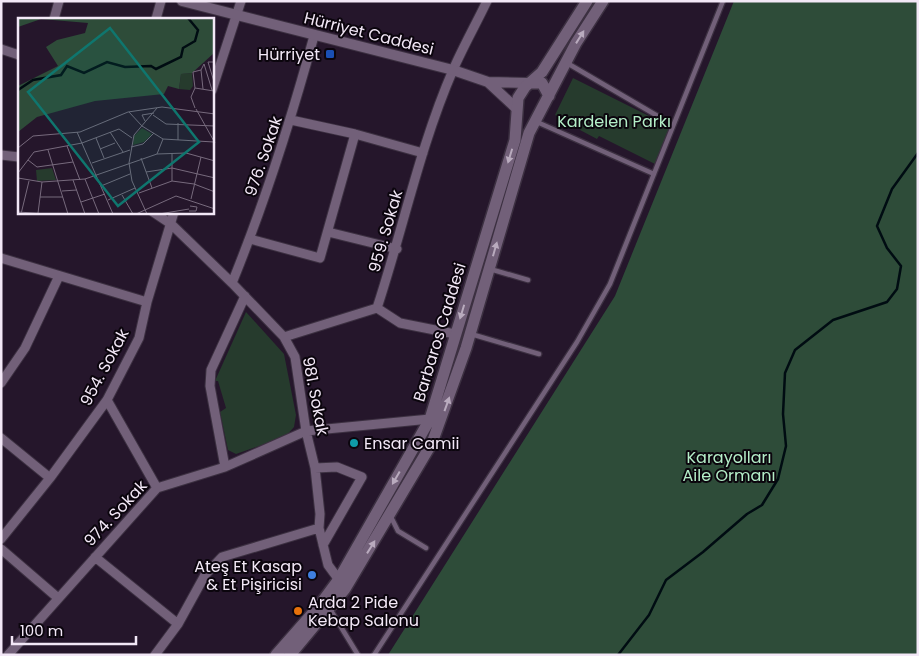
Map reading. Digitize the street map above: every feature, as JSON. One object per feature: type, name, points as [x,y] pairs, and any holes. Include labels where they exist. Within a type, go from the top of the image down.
[{"type":"main road","name":"Barbaros Caddesi","points":[[290,655],[330,609],[430,419],[515,140],[518,98],[542,72],[587,1]]},
{"type":"main road","name":"Barbaros Caddesi","points":[[276,655],[319,606],[342,584],[390,516],[432,443],[448,403],[470,334],[529,133],[603,1]]},
{"type":"main road","points":[[530,83],[542,83],[549,96]]},
{"type":"main road","points":[[517,109],[528,117],[538,117]]},
{"type":"street","points":[[54,18],[59,1]]},
{"type":"street","points":[[156,18],[161,1]]},
{"type":"street","name":"Hürriyet Caddesi","points":[[182,1],[453,70],[488,82],[530,83]]},
{"type":"street","points":[[214,84],[241,1]]},
{"type":"street","name":"959. Sokak","points":[[377,308],[397,249],[423,153],[453,70],[487,1]]},
{"type":"street","name":"976. Sokak","points":[[232,282],[250,239],[291,120],[314,36]]},
{"type":"street","points":[[1,50],[18,55]]},
{"type":"street","name":"Hürriyet Caddesi","points":[[488,82],[517,109]]},
{"type":"street","points":[[291,120],[355,134],[423,153]]},
{"type":"street","points":[[250,239],[320,258],[355,134]]},
{"type":"street","points":[[1,155],[18,156]]},
{"type":"street","name":"981. Sokak","points":[[156,214],[171,224],[232,282],[284,337],[294,357],[306,431],[315,468],[320,514],[319,528],[328,565],[342,584]]},
{"type":"street","name":"954. Sokak","points":[[1,539],[50,478],[107,400],[139,338],[147,302],[174,214]]},
{"type":"street","points":[[328,232],[397,249]]},
{"type":"street","points":[[1,258],[147,302]]},
{"type":"street","points":[[1,383],[25,348],[59,276]]},
{"type":"street","points":[[225,467],[210,386],[211,370],[245,296]]},
{"type":"street","points":[[284,337],[377,308],[400,323],[455,334]]},
{"type":"street","points":[[107,400],[157,488]]},
{"type":"street","name":"974. Sokak","points":[[8,655],[157,488],[225,467],[306,431],[430,419]]},
{"type":"street","points":[[1,438],[50,478]]},
{"type":"street","points":[[315,468],[337,467],[362,477],[323,545]]},
{"type":"street","points":[[155,655],[178,624],[205,576],[222,557],[319,528]]},
{"type":"street","points":[[1,549],[58,598]]},
{"type":"street","points":[[95,557],[178,624]]},
{"type":"lane","points":[[374,655],[577,342],[610,284],[723,1]]},
{"type":"lane","points":[[567,63],[660,118]]},
{"type":"lane","points":[[538,117],[654,174]]},
{"type":"lane","points":[[489,268],[528,280]]},
{"type":"lane","points":[[470,334],[539,354]]},
{"type":"lane","points":[[390,516],[398,531],[426,548]]},
{"type":"lane","points":[[330,609],[358,655]]},
{"type":"green space","name":"Karayolları Aile Ormanı","points":[[734,1],[918,1],[918,655],[388,655],[615,296]]},
{"type":"green space","name":"Kardelen Parkı","points":[[573,78],[673,128],[655,164],[599,136],[597,139],[580,130],[581,127],[555,115]]},
{"type":"green space","points":[[246,312],[284,354],[296,415],[294,427],[285,437],[236,454],[228,450],[220,412],[226,408],[218,381],[215,381]]},
{"type":"waterway","points":[[618,655],[649,615],[666,580],[703,552],[747,514],[762,505],[778,479],[786,446],[783,414],[785,373],[795,350],[833,320],[887,302],[897,289],[901,266],[887,248],[877,226],[892,189],[918,153]]},
{"type":"place","name":"Hürriyet","points":[[330,54]]},
{"type":"place","name":"Ensar Camii","points":[[354,443]]},
{"type":"place","name":"Ateş Et Kasap & Et Pişiricisi","points":[[312,575]]},
{"type":"place","name":"Arda 2 Pide Kebap Salonu","points":[[298,611]]}]
